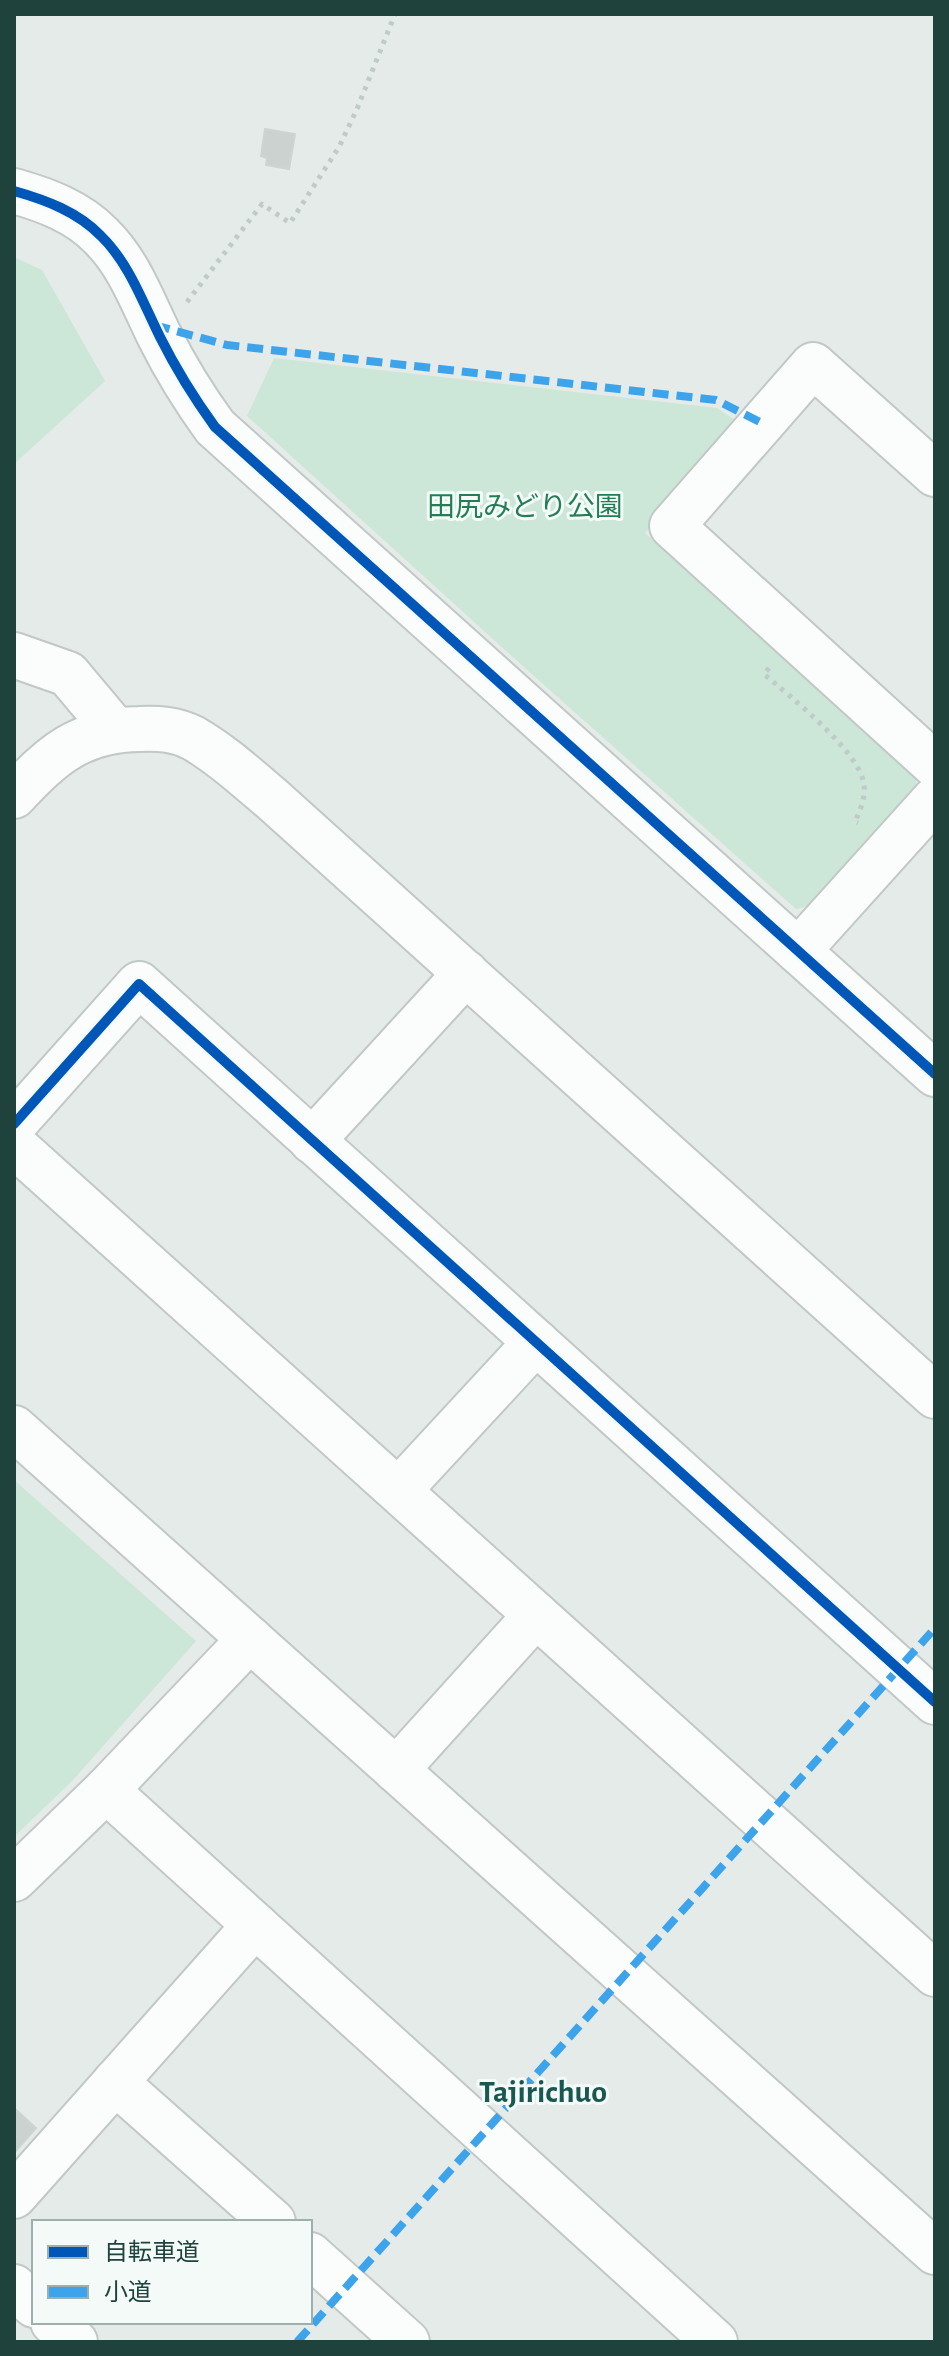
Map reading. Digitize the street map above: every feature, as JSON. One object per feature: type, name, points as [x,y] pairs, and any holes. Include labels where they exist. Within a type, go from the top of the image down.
[{"type":"street","points":[[14,191],[65,210],[92,228],[113,248],[189,391],[215,427],[935,1074]]},
{"type":"street","points":[[935,474],[813,365],[672,526],[935,765]]},
{"type":"street","points":[[14,655],[68,674],[115,730]]},
{"type":"street","points":[[14,796],[51,758],[83,739],[115,730],[161,728],[178,732],[215,752],[271,798],[935,1396]]},
{"type":"street","points":[[798,951],[935,799]]},
{"type":"street","points":[[312,1141],[466,973]]},
{"type":"street","points":[[14,1124],[139,984],[935,1702]]},
{"type":"street","points":[[14,1145],[935,1974]]},
{"type":"street","points":[[399,1490],[536,1342]]},
{"type":"street","points":[[14,1428],[935,2252]]},
{"type":"street","points":[[396,1770],[536,1615]]},
{"type":"street","points":[[14,1879],[106,1790],[250,1639]]},
{"type":"street","points":[[106,1790],[715,2342]]},
{"type":"street","points":[[14,2196],[255,1925]]},
{"type":"street","points":[[115,2082],[271,2220]]},
{"type":"street","points":[[312,2257],[407,2342]]},
{"type":"street","points":[[14,2287],[32,2303]]},
{"type":"street","points":[[55,2324],[75,2342]]},
{"type":"path","points":[[184,305],[262,204],[290,223],[339,147],[395,14]]},
{"type":"path","points":[[764,674],[814,718],[853,759],[864,785],[855,822]]},
{"type":"green space","points":[[14,257],[42,270],[105,381],[14,464]]},
{"type":"green space","name":"田尻みどり公園","points":[[274,358],[717,408],[739,423],[645,533],[916,776],[916,792],[818,904],[796,909],[247,416]]},
{"type":"green space","points":[[14,1480],[196,1641],[73,1780],[14,1837]]},
{"type":"building","points":[[265,129],[295,134],[289,169],[266,165],[267,158],[261,156]]},
{"type":"building","points":[[14,2108],[36,2128],[14,2153]]},
{"type":"marked path","points":[[154,325],[227,345],[716,400],[762,423]]},
{"type":"marked path","points":[[297,2342],[935,1628]]},
{"type":"cycle path","points":[[14,191],[72,214],[111,247],[135,284],[179,372],[215,427],[935,1074]]},
{"type":"cycle path","points":[[14,1124],[139,984],[935,1702]]},
{"type":"district","name":"Tajirichuo","points":[[543,2091]]}]
